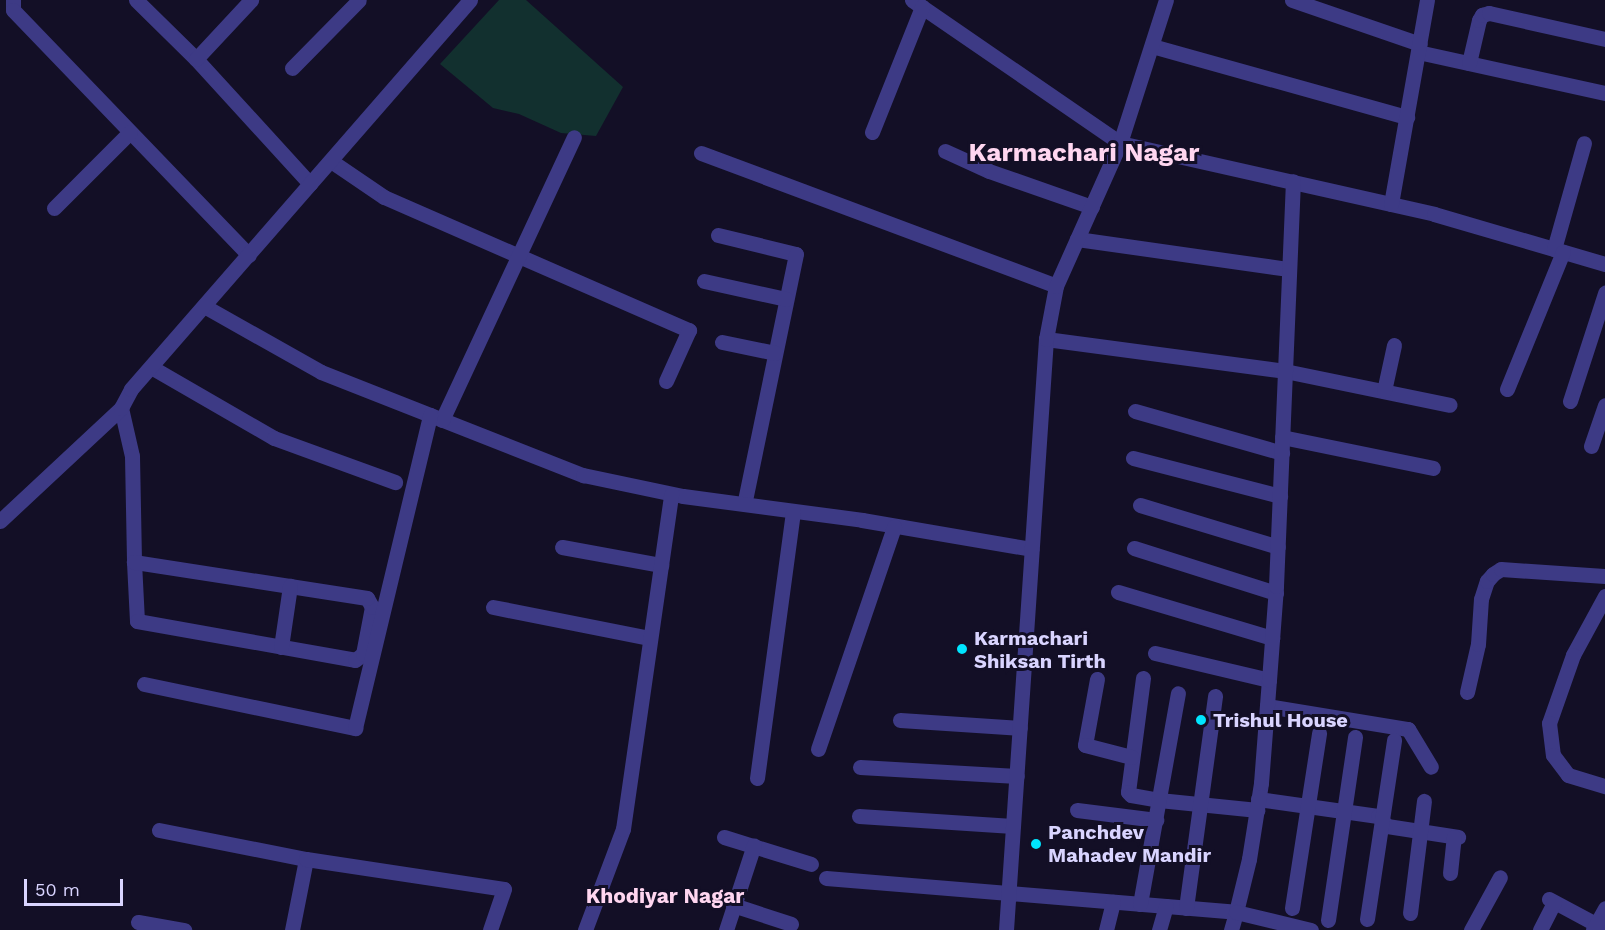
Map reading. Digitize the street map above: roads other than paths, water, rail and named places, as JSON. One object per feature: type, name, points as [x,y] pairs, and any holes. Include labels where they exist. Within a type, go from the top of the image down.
[{"type":"street","points":[[13,0],[13,10],[249,255]]},
{"type":"street","points":[[136,0],[196,59],[310,184]]},
{"type":"street","points":[[196,59],[251,0]]},
{"type":"street","points":[[292,68],[359,0]]},
{"type":"street","points":[[0,521],[121,408],[131,389],[470,0]]},
{"type":"street","points":[[1006,930],[1046,339],[1056,286],[1120,143],[1166,0]]},
{"type":"street","points":[[1292,0],[1419,48],[1469,63],[1605,93]]},
{"type":"street","points":[[1391,204],[1427,0]]},
{"type":"street","points":[[872,132],[917,4],[1120,143],[1434,214],[1605,264]]},
{"type":"street","points":[[1469,63],[1479,21],[1482,15],[1489,13],[1605,39]]},
{"type":"street","points":[[1152,46],[1407,117]]},
{"type":"street","points":[[54,208],[130,132]]},
{"type":"street","points":[[144,684],[355,728],[436,418],[518,257],[574,137]]},
{"type":"street","points":[[1506,389],[1559,250],[1584,144]]},
{"type":"street","points":[[945,151],[989,171],[1092,207]]},
{"type":"street","points":[[701,153],[1056,286]]},
{"type":"street","points":[[331,160],[384,197],[518,257],[670,319],[690,330],[666,381]]},
{"type":"street","points":[[1231,930],[1258,805],[1267,706],[1276,592],[1293,181]]},
{"type":"street","points":[[718,235],[796,254],[744,504]]},
{"type":"street","points":[[1077,239],[1289,269]]},
{"type":"street","points":[[704,281],[786,299]]},
{"type":"street","points":[[1570,401],[1605,293]]},
{"type":"street","points":[[204,306],[321,372],[583,475],[671,494],[1032,549]]},
{"type":"street","points":[[1046,339],[1285,371],[1450,405]]},
{"type":"street","points":[[722,342],[775,353]]},
{"type":"street","points":[[1384,392],[1394,345]]},
{"type":"street","points":[[151,367],[274,438],[395,482]]},
{"type":"street","points":[[1591,446],[1605,405]]},
{"type":"street","points":[[121,408],[132,456],[134,562],[137,621],[355,660],[363,654],[372,607],[367,598],[134,562]]},
{"type":"street","points":[[1135,411],[1281,453]]},
{"type":"street","points":[[1282,436],[1433,468]]},
{"type":"street","points":[[1133,458],[1280,496]]},
{"type":"street","points":[[585,930],[623,829],[671,494]]},
{"type":"street","points":[[1140,505],[1278,547]]},
{"type":"street","points":[[757,778],[793,511]]},
{"type":"street","points":[[818,749],[894,527]]},
{"type":"street","points":[[562,547],[661,565]]},
{"type":"street","points":[[1134,548],[1276,592]]},
{"type":"street","points":[[1467,692],[1478,644],[1481,599],[1486,581],[1493,574],[1501,569],[1605,576]]},
{"type":"street","points":[[281,647],[290,586]]},
{"type":"street","points":[[1118,592],[1272,638]]},
{"type":"street","points":[[1605,596],[1573,655],[1549,723],[1553,755],[1568,775],[1605,786]]},
{"type":"street","points":[[493,607],[650,638]]},
{"type":"street","points":[[1155,652],[1269,680]]},
{"type":"street","points":[[1097,678],[1085,745],[1131,757]]},
{"type":"street","points":[[1143,678],[1131,757],[1128,792],[1131,795],[1200,805],[1308,806],[1382,818],[1387,826],[1456,837],[1450,873]]},
{"type":"street","points":[[1140,904],[1178,693]]},
{"type":"street","points":[[1186,908],[1215,696]]},
{"type":"street","points":[[1267,706],[1408,729],[1431,767]]},
{"type":"street","points":[[900,720],[1020,729]]},
{"type":"street","points":[[1292,908],[1319,733]]},
{"type":"street","points":[[1328,920],[1342,810],[1355,736]]},
{"type":"street","points":[[1367,919],[1394,740]]},
{"type":"street","points":[[860,767],[1017,776]]},
{"type":"street","points":[[1410,912],[1424,801]]},
{"type":"street","points":[[1077,810],[1156,820]]},
{"type":"street","points":[[860,816],[1014,826]]},
{"type":"street","points":[[159,830],[306,859],[504,889],[490,930]]},
{"type":"street","points":[[724,837],[811,864]]},
{"type":"street","points":[[726,930],[754,845]]},
{"type":"street","points":[[292,930],[306,859]]},
{"type":"street","points":[[1471,930],[1500,877]]},
{"type":"street","points":[[826,878],[1236,912],[1311,930]]},
{"type":"street","points":[[1540,930],[1552,901],[1598,928],[1605,908]]},
{"type":"street","points":[[1106,930],[1113,902]]},
{"type":"street","points":[[733,905],[791,924]]},
{"type":"street","points":[[1160,930],[1166,906]]},
{"type":"street","points":[[138,922],[184,930]]},
{"type":"place","name":"Karmachari Shiksan Tirth","points":[[962,649]]},
{"type":"place","name":"Trishul House","points":[[1201,720]]},
{"type":"place","name":"Panchdev Mahadev Mandir","points":[[1036,844]]},
{"type":"district","name":"Karmachari Nagar","points":[[1084,153]]},
{"type":"district","name":"Khodiyar Nagar","points":[[665,896]]}]
